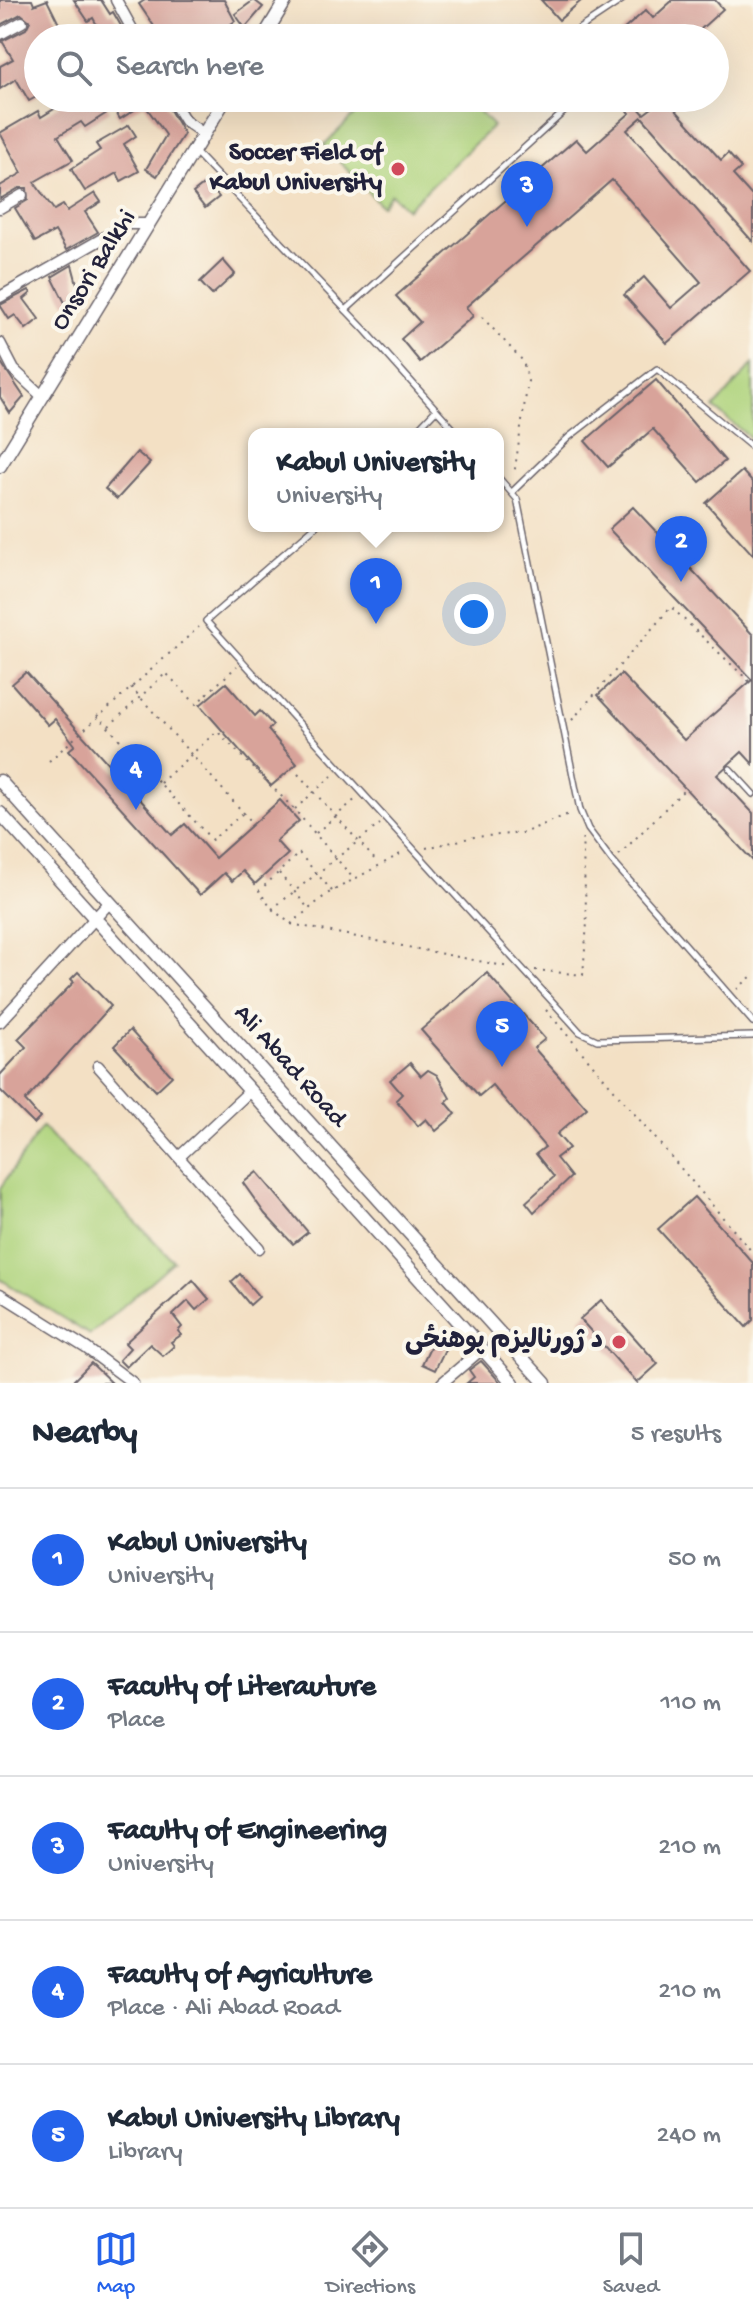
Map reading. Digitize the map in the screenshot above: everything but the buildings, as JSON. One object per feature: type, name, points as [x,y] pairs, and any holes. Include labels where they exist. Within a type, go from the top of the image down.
[{"type":"street","points":[[116,0],[129,24]]},
{"type":"street","points":[[271,24],[286,0]]},
{"type":"street","points":[[0,34],[22,22]]},
{"type":"street","points":[[180,112],[185,121],[204,134]]},
{"type":"street","name":"Onsori Balkhi","points":[[0,466],[217,112]]},
{"type":"street","points":[[0,208],[22,195]]},
{"type":"street","points":[[0,297],[128,224],[149,224]]},
{"type":"street","points":[[0,343],[14,370],[43,397]]},
{"type":"street","name":"Ali Abad Road","points":[[0,781],[545,1383]]},
{"type":"street","name":"Ali Abad Road","points":[[0,813],[513,1383]]},
{"type":"street","points":[[0,1022],[110,902]]},
{"type":"street","points":[[98,1066],[259,1248]]},
{"type":"street","points":[[179,1157],[250,1091]]},
{"type":"street","points":[[360,1215],[378,1199]]},
{"type":"street","points":[[0,1294],[86,1348],[133,1383]]},
{"type":"street","points":[[442,1383],[482,1349]]},
{"type":"lane","points":[[586,24],[622,0]]},
{"type":"lane","points":[[346,310],[564,112]]},
{"type":"lane","points":[[194,151],[346,310],[452,428]]},
{"type":"lane","points":[[512,492],[569,437],[657,369],[753,448]]},
{"type":"lane","points":[[419,428],[436,410]]},
{"type":"lane","points":[[504,483],[512,492],[531,561],[580,810],[588,829],[612,861],[753,1022]]},
{"type":"lane","points":[[309,532],[206,621],[580,1032],[597,1040],[753,1036]]},
{"type":"lane","points":[[730,769],[753,794]]},
{"type":"path","points":[[482,317],[523,361],[528,381],[512,492]]},
{"type":"path","points":[[564,728],[671,607],[753,685]]},
{"type":"path","points":[[49,761],[206,621]]},
{"type":"path","points":[[108,727],[166,673],[196,704],[238,665]]},
{"type":"path","points":[[131,687],[250,820]]},
{"type":"path","points":[[97,715],[212,840],[243,813]]},
{"type":"path","points":[[160,783],[217,731],[294,809],[353,878]]},
{"type":"path","points":[[294,809],[337,772]]},
{"type":"path","points":[[298,774],[379,864]]},
{"type":"path","points":[[612,861],[683,791]]},
{"type":"path","points":[[315,833],[357,797]]},
{"type":"path","points":[[272,909],[381,823]]},
{"type":"path","points":[[291,924],[272,909],[259,891],[299,853],[332,891]]},
{"type":"path","points":[[278,872],[309,909]]},
{"type":"path","points":[[731,996],[753,975]]},
{"type":"path","points":[[577,1046],[753,1253]]},
{"type":"green space","name":"Soccer Field of Kabul University","points":[[357,112],[480,112],[493,126],[407,209],[391,194],[381,206],[324,145]]},
{"type":"green space","points":[[753,364],[753,440],[714,408]]},
{"type":"green space","points":[[42,1127],[174,1261],[90,1335],[0,1279],[0,1188]]},
{"type":"place","name":"Soccer Field of Kabul University","points":[[398,169]]},
{"type":"place","name":"Faculty of Engineering","points":[[527,227]]},
{"type":"place","name":"Faculty of Literauture","points":[[681,582]]},
{"type":"place","name":"Kabul University","points":[[376,624]]},
{"type":"place","name":"Faculty of Agriculture","points":[[136,810]]},
{"type":"place","name":"Kabul University Library","points":[[502,1067]]},
{"type":"place","name":"د ژورنالیزم پوهنحٔی","points":[[619,1342]]}]
